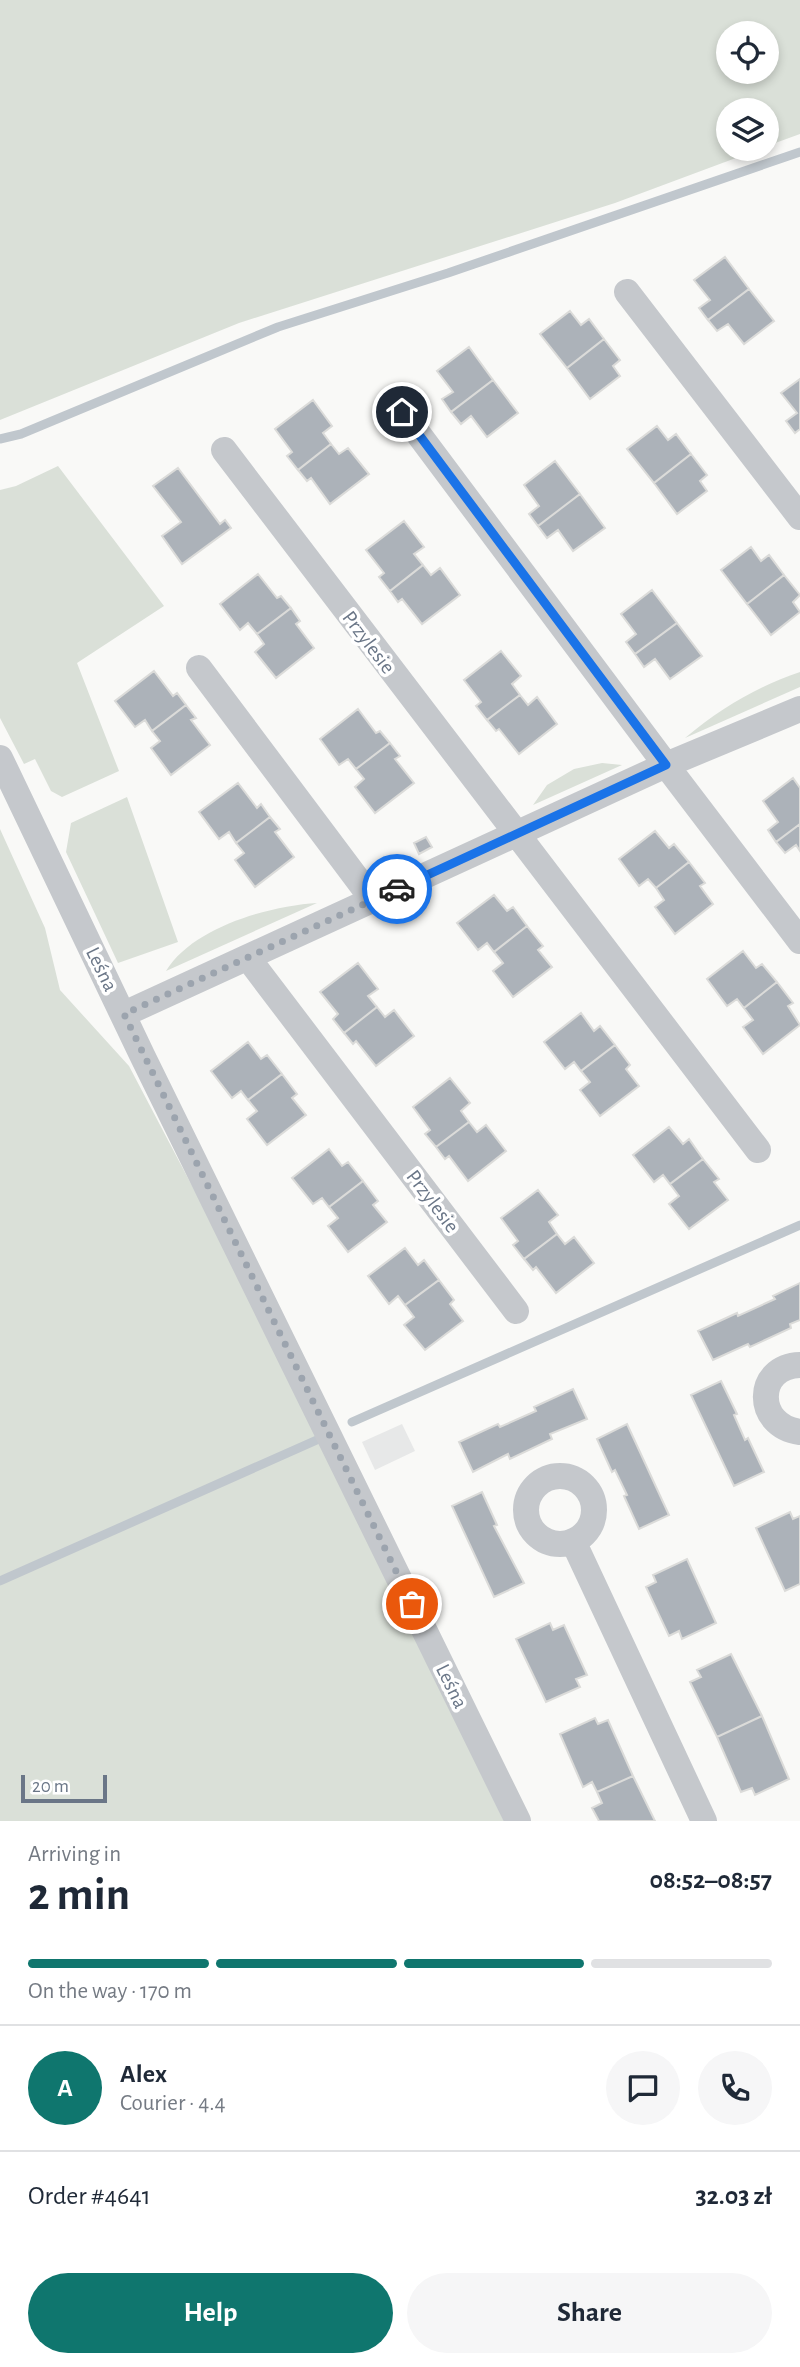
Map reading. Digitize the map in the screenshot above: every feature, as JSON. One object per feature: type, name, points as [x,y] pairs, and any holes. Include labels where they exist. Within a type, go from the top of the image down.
[{"type":"street","points":[[627,292],[800,517]]},
{"type":"street","points":[[402,412],[800,940]]},
{"type":"street","name":"Przylesie","points":[[224,450],[758,1150]]},
{"type":"street","points":[[199,668],[373,900]]},
{"type":"street","points":[[124,1014],[666,765],[800,709]]},
{"type":"street","name":"Leśna","points":[[0,758],[518,1821]]},
{"type":"street","name":"Przylesie","points":[[248,958],[516,1311]]},
{"type":"street","points":[[800,1365],[784,1368],[775,1375],[766,1394],[766,1404],[769,1414],[777,1424],[800,1432]]},
{"type":"street","points":[[573,1542],[705,1821]]},
{"type":"shaded area","points":[[0,0],[800,0],[800,134],[779,142],[779,98],[716,98],[716,161],[728,161],[615,203],[239,323],[0,420]]},
{"type":"shaded area","points":[[58,466],[164,606],[77,663],[119,771],[62,797],[51,791],[35,759],[24,764],[0,718],[0,490],[16,486]]},
{"type":"shaded area","points":[[800,672],[800,687],[685,738],[740,699]]},
{"type":"shaded area","points":[[602,763],[622,765],[533,805],[547,785],[574,769]]},
{"type":"shaded area","points":[[127,797],[178,942],[118,963],[66,852],[71,823]]},
{"type":"shaded area","points":[[0,829],[45,928],[60,990],[129,1066],[251,1298],[504,1821],[0,1821]]},
{"type":"shaded area","points":[[317,903],[166,971],[194,942],[213,931],[255,914]]},
{"type":"shaded area","points":[[402,1424],[415,1451],[375,1470],[362,1442]]},
{"type":"building","points":[[725,257],[749,289],[708,320],[699,308],[710,300],[694,280]]},
{"type":"building","points":[[749,289],[774,321],[744,344],[728,324],[717,331],[708,320]]},
{"type":"building","points":[[570,311],[581,325],[589,319],[604,339],[567,368],[540,334]]},
{"type":"building","points":[[604,339],[620,360],[613,366],[620,376],[590,399],[567,368]]},
{"type":"building","points":[[469,347],[493,380],[451,412],[442,399],[453,392],[437,371]]},
{"type":"building","points":[[800,379],[800,429],[795,433],[786,421],[797,413],[781,393]]},
{"type":"building","points":[[493,380],[518,413],[487,437],[471,416],[461,424],[451,412]]},
{"type":"building","points":[[313,400],[332,426],[323,433],[331,444],[298,470],[287,456],[292,452],[275,429]]},
{"type":"building","points":[[657,426],[668,440],[676,434],[691,454],[654,483],[627,449]]},
{"type":"building","points":[[331,444],[339,454],[348,448],[369,474],[330,504],[311,478],[307,481],[298,470]]},
{"type":"building","points":[[691,454],[707,475],[700,481],[707,491],[677,514],[654,483]]},
{"type":"building","points":[[555,461],[580,494],[538,526],[529,514],[539,506],[524,485]]},
{"type":"building","points":[[178,468],[220,524],[225,520],[231,528],[182,564],[162,536],[181,522],[153,486]]},
{"type":"building","points":[[580,494],[605,528],[573,551],[558,530],[547,538],[538,526]]},
{"type":"building","points":[[404,521],[424,547],[414,554],[423,565],[390,591],[379,577],[384,573],[366,550]]},
{"type":"building","points":[[751,547],[761,561],[769,555],[784,575],[747,604],[721,570]]},
{"type":"building","points":[[423,565],[431,575],[440,568],[460,595],[422,624],[402,599],[398,602],[390,591]]},
{"type":"building","points":[[258,574],[277,598],[281,596],[291,608],[257,634],[248,623],[240,630],[220,604]]},
{"type":"building","points":[[784,575],[800,595],[793,602],[800,612],[771,635],[747,604]]},
{"type":"building","points":[[652,590],[677,623],[635,654],[626,642],[636,634],[621,614]]},
{"type":"building","points":[[291,608],[300,621],[296,624],[314,648],[276,678],[255,652],[264,644],[257,634]]},
{"type":"building","points":[[677,623],[702,656],[670,679],[655,659],[644,667],[635,654]]},
{"type":"building","points":[[501,651],[521,676],[512,684],[520,695],[487,720],[476,706],[481,702],[464,680]]},
{"type":"building","points":[[154,671],[173,696],[177,693],[186,705],[152,731],[145,720],[135,727],[115,701]]},
{"type":"building","points":[[520,695],[528,705],[537,697],[557,724],[519,754],[499,729],[496,731],[487,720]]},
{"type":"building","points":[[186,705],[196,718],[191,720],[210,745],[171,775],[151,748],[160,741],[152,731]]},
{"type":"building","points":[[358,709],[376,733],[380,731],[390,743],[356,769],[348,759],[339,765],[320,739]]},
{"type":"building","points":[[390,743],[400,756],[395,759],[414,783],[375,813],[355,787],[364,779],[356,769]]},
{"type":"building","points":[[793,778],[800,788],[800,824],[776,842],[768,830],[778,822],[763,801]]},
{"type":"building","points":[[238,783],[257,808],[261,804],[270,817],[236,843],[229,832],[219,839],[199,812]]},
{"type":"building","points":[[270,817],[280,829],[275,832],[294,857],[255,887],[235,860],[244,853],[236,843]]},
{"type":"building","points":[[800,824],[800,851],[796,845],[785,853],[776,842]]},
{"type":"building","points":[[655,831],[669,848],[674,844],[689,862],[656,888],[648,879],[639,886],[619,859]]},
{"type":"building","points":[[426,837],[432,847],[419,854],[414,843]]},
{"type":"building","points":[[689,862],[705,883],[700,886],[713,904],[675,934],[655,907],[664,900],[656,888]]},
{"type":"building","points":[[494,895],[507,911],[513,907],[527,926],[494,952],[487,943],[478,950],[457,923]]},
{"type":"building","points":[[527,926],[543,946],[538,950],[552,967],[513,997],[493,971],[503,963],[494,952]]},
{"type":"building","points":[[743,951],[756,968],[762,964],[777,982],[744,1008],[737,999],[727,1006],[707,979]]},
{"type":"building","points":[[358,963],[378,989],[368,996],[377,1007],[344,1033],[333,1019],[338,1014],[320,992]]},
{"type":"building","points":[[777,982],[793,1003],[788,1006],[800,1025],[763,1054],[743,1027],[753,1020],[744,1008]]},
{"type":"building","points":[[377,1007],[385,1017],[394,1010],[414,1036],[376,1066],[356,1041],[353,1044],[344,1033]]},
{"type":"building","points":[[581,1013],[594,1031],[600,1026],[615,1045],[581,1071],[574,1062],[565,1069],[544,1042]]},
{"type":"building","points":[[248,1042],[261,1059],[267,1055],[282,1074],[248,1100],[241,1091],[232,1098],[211,1071]]},
{"type":"building","points":[[615,1045],[630,1065],[626,1069],[639,1086],[600,1116],[580,1090],[590,1082],[581,1071]]},
{"type":"building","points":[[282,1074],[297,1094],[292,1098],[306,1115],[267,1145],[247,1119],[257,1111],[248,1100]]},
{"type":"building","points":[[450,1078],[470,1103],[461,1111],[469,1122],[436,1147],[425,1134],[430,1130],[413,1107]]},
{"type":"building","points":[[469,1122],[477,1132],[486,1125],[506,1151],[468,1181],[449,1156],[445,1159],[436,1147]]},
{"type":"building","points":[[669,1127],[683,1144],[689,1139],[703,1159],[670,1184],[663,1175],[654,1182],[633,1155]]},
{"type":"building","points":[[329,1149],[342,1166],[348,1162],[363,1181],[329,1207],[322,1198],[313,1204],[292,1178]]},
{"type":"building","points":[[703,1159],[719,1179],[714,1182],[728,1200],[689,1229],[669,1204],[679,1196],[670,1184]]},
{"type":"building","points":[[363,1181],[378,1201],[373,1205],[387,1222],[348,1252],[328,1226],[338,1218],[329,1207]]},
{"type":"building","points":[[538,1190],[558,1215],[549,1222],[557,1234],[524,1259],[513,1245],[518,1241],[501,1218]]},
{"type":"building","points":[[557,1234],[565,1244],[574,1237],[594,1263],[556,1293],[536,1267],[533,1270],[524,1259]]},
{"type":"building","points":[[405,1248],[418,1265],[424,1260],[439,1280],[405,1305],[398,1296],[389,1304],[368,1276]]},
{"type":"building","points":[[439,1280],[454,1300],[450,1304],[463,1321],[425,1350],[404,1325],[414,1317],[405,1305]]},
{"type":"building","points":[[800,1283],[800,1320],[790,1324],[791,1328],[713,1360],[698,1331],[775,1299],[773,1296]]},
{"type":"building","points":[[721,1381],[737,1414],[734,1415],[745,1440],[748,1438],[764,1472],[734,1486],[691,1395]]},
{"type":"building","points":[[573,1389],[587,1419],[550,1434],[552,1439],[510,1459],[508,1454],[473,1472],[459,1442],[498,1424],[500,1427],[536,1411],[534,1407]]},
{"type":"building","points":[[627,1424],[669,1515],[639,1529],[624,1496],[627,1495],[615,1470],[612,1472],[597,1439]]},
{"type":"building","points":[[482,1492],[497,1525],[494,1526],[524,1583],[494,1597],[452,1506]]},
{"type":"building","points":[[790,1512],[793,1519],[800,1516],[800,1584],[785,1591],[756,1528]]},
{"type":"building","points":[[687,1559],[716,1623],[682,1639],[679,1631],[669,1636],[646,1587],[656,1582],[653,1575]]},
{"type":"building","points":[[550,1623],[553,1630],[564,1625],[587,1675],[576,1679],[580,1687],[546,1702],[516,1639]]},
{"type":"building","points":[[731,1654],[762,1716],[717,1737],[690,1682],[701,1677],[697,1670]]},
{"type":"building","points":[[762,1716],[789,1779],[755,1795],[752,1788],[741,1792],[717,1737]]},
{"type":"building","points":[[595,1718],[598,1724],[608,1720],[633,1776],[597,1792],[592,1782],[583,1787],[560,1734]]},
{"type":"building","points":[[633,1776],[655,1821],[599,1821],[592,1808],[602,1803],[597,1792]]},
{"type":"waterway","points":[[0,439],[21,434],[278,327],[448,273],[800,152]]},
{"type":"waterway","points":[[352,1422],[800,1225]]},
{"type":"waterway","points":[[0,1581],[319,1439]]},
{"type":"way so far","points":[[397,889],[124,1014],[412,1604]]},
{"type":"route","points":[[397,889],[666,765],[402,412]]}]
